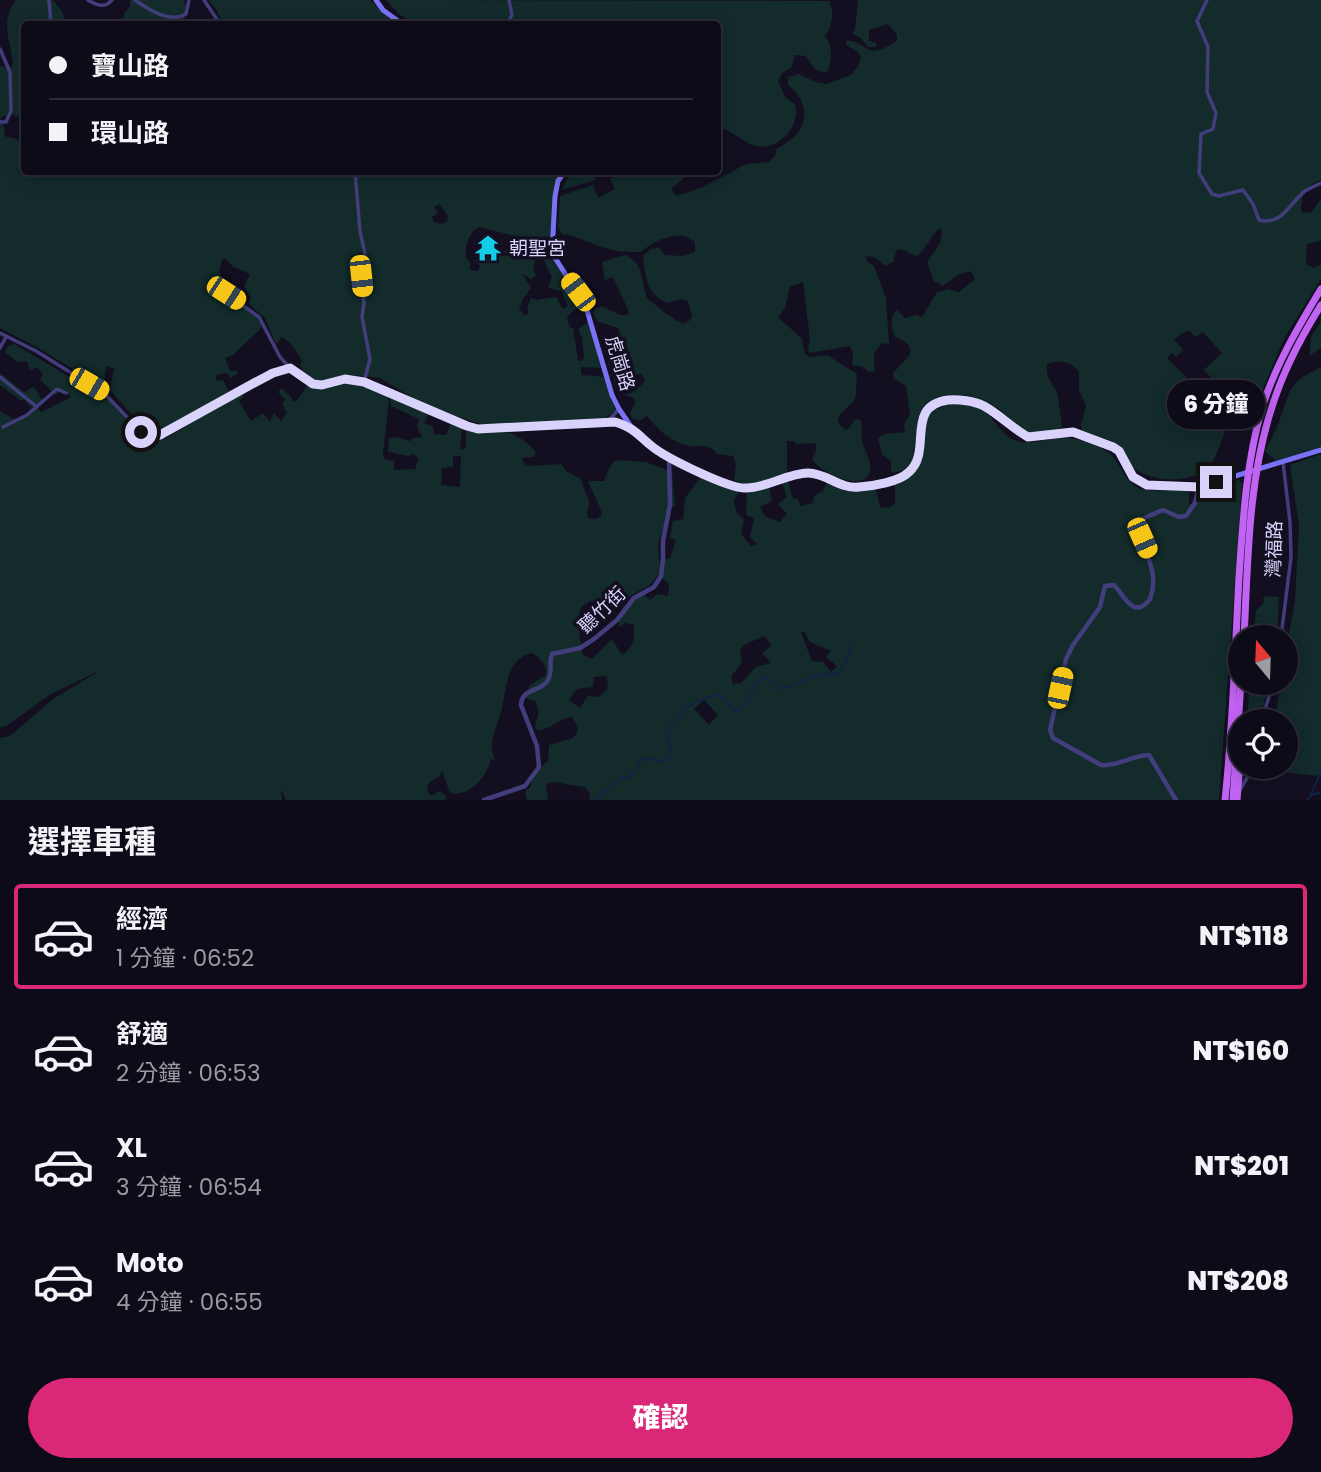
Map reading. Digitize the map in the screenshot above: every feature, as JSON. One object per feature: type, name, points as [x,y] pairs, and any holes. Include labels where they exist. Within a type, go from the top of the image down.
[{"type":"main road","points":[[376,0],[383,10],[398,21]]},
{"type":"main road","name":"虎崗路","points":[[562,175],[556,187],[552,253],[586,307],[619,410],[632,428],[669,457],[731,486],[742,488],[761,486],[806,473],[820,474],[848,487],[860,487],[900,478],[910,472],[916,462],[928,407],[937,402],[953,400],[984,406],[1028,437],[1073,432],[1113,447],[1119,451],[1133,477],[1147,485],[1199,487]]},
{"type":"main road","points":[[1231,800],[1254,470],[1264,424],[1285,366],[1320,297]]},
{"type":"main road","points":[[1300,335],[1321,311]]},
{"type":"main road","points":[[1199,487],[1321,450]]},
{"type":"main road","points":[[1243,600],[1244,625]]},
{"type":"main road","points":[[1231,800],[1242,695]]},
{"type":"main road","points":[[1231,800],[1235,779]]},
{"type":"street","points":[[49,0],[51,21]]},
{"type":"street","points":[[88,0],[99,6],[108,5],[112,0]]},
{"type":"street","points":[[135,0],[155,13],[179,18],[186,14],[189,0]]},
{"type":"street","points":[[204,0],[218,21]]},
{"type":"street","points":[[509,0],[512,15],[509,21]]},
{"type":"street","points":[[1207,0],[1197,21],[1208,47],[1207,92],[1216,113],[1213,129],[1200,134],[1199,173],[1212,194],[1219,196],[1243,190],[1253,204],[1259,220],[1267,222],[1294,205],[1303,192],[1321,183]]},
{"type":"street","points":[[0,49],[9,72],[11,111],[6,122],[0,122]]},
{"type":"street","points":[[355,175],[360,231],[365,254],[361,276],[365,303],[362,317],[370,359],[364,382]]},
{"type":"street","points":[[226,293],[259,317],[280,357],[290,368],[313,384],[322,385],[345,379],[364,382],[478,429],[608,421],[632,428]]},
{"type":"street","points":[[0,333],[36,351],[106,394],[141,432],[151,437],[166,432],[273,373],[290,368]]},
{"type":"street","points":[[0,348],[6,337]]},
{"type":"street","points":[[0,377],[37,407]]},
{"type":"street","points":[[3,427],[27,415],[57,389],[66,393]]},
{"type":"street","points":[[608,421],[619,410]]},
{"type":"street","name":"聽竹街","points":[[484,800],[525,786],[539,767],[537,746],[521,700],[531,689],[544,684],[549,678],[552,654],[580,648],[594,639],[621,615],[634,597],[654,587],[661,576],[663,541],[670,505],[669,457]]},
{"type":"street","name":"灣福路","points":[[1282,625],[1291,557],[1283,462]]},
{"type":"street","points":[[1175,800],[1149,755],[1108,766],[1101,765],[1053,738],[1050,730],[1066,659],[1100,607],[1105,586],[1114,585],[1132,606],[1147,604],[1150,599],[1152,571],[1138,524],[1142,519],[1163,510],[1179,517],[1186,516],[1195,503],[1199,487]]},
{"type":"street","points":[[1231,800],[1245,779]]},
{"type":"green space","points":[[16,0],[53,0],[63,13],[64,21],[21,21],[21,118],[10,114],[0,118],[0,66],[11,68],[13,64],[7,30],[8,16]]},
{"type":"green space","points":[[130,0],[184,0],[184,20],[192,21],[117,21],[124,17],[130,7]]},
{"type":"green space","points":[[208,0],[370,0],[392,21],[222,21]]},
{"type":"green space","points":[[386,0],[829,1],[832,19],[825,36],[831,53],[828,71],[824,72],[815,68],[806,56],[795,55],[791,68],[782,73],[778,81],[785,97],[795,104],[795,120],[781,140],[757,146],[721,128],[721,21],[409,21]]},
{"type":"green space","points":[[858,0],[1321,0],[1321,180],[1305,191],[1301,210],[1303,213],[1312,212],[1321,199],[1321,241],[1307,244],[1306,264],[1314,268],[1321,265],[1321,279],[1285,337],[1249,421],[1240,427],[1228,426],[1213,461],[1203,471],[1194,476],[1174,479],[1143,474],[1135,469],[1117,444],[1082,430],[1086,405],[1079,390],[1079,372],[1069,364],[1056,362],[1047,364],[1047,373],[1058,394],[1062,428],[1036,435],[1025,431],[996,407],[982,400],[957,395],[933,399],[925,406],[921,416],[910,464],[902,471],[891,472],[891,461],[882,454],[878,438],[885,434],[905,432],[904,424],[910,414],[906,386],[894,379],[893,373],[909,356],[911,350],[907,343],[894,336],[893,315],[897,310],[905,318],[916,315],[922,317],[937,292],[948,289],[959,292],[975,279],[969,271],[956,276],[943,286],[934,281],[927,262],[940,243],[940,228],[917,256],[897,249],[893,262],[885,266],[874,257],[866,256],[867,261],[874,266],[886,298],[889,344],[883,343],[875,353],[875,371],[869,372],[863,367],[852,365],[853,353],[850,346],[809,353],[810,339],[803,282],[790,287],[785,308],[778,317],[802,339],[805,354],[810,357],[827,355],[857,374],[855,398],[841,414],[838,422],[847,430],[856,419],[860,420],[862,441],[870,466],[869,474],[864,479],[849,481],[822,469],[812,458],[816,443],[796,444],[794,441],[787,441],[787,473],[761,482],[741,483],[734,480],[736,464],[733,456],[717,454],[710,447],[687,446],[677,442],[663,433],[647,416],[639,421],[632,418],[630,413],[635,404],[634,398],[625,395],[635,391],[645,381],[642,374],[633,375],[632,389],[622,391],[615,385],[613,375],[615,370],[621,368],[622,360],[617,353],[610,355],[605,346],[619,346],[622,343],[618,328],[597,321],[593,313],[601,306],[620,315],[628,315],[629,312],[613,277],[605,280],[602,262],[625,255],[631,258],[641,273],[647,298],[683,324],[692,316],[688,301],[682,299],[667,303],[655,295],[648,284],[643,256],[651,249],[659,248],[665,255],[682,256],[695,252],[695,242],[682,236],[668,237],[641,252],[626,252],[562,234],[558,227],[560,196],[593,185],[598,198],[615,189],[610,179],[616,175],[687,175],[671,189],[676,196],[701,188],[746,164],[769,162],[775,156],[776,150],[795,136],[803,123],[802,102],[788,85],[788,77],[799,74],[826,84],[851,75],[858,66],[861,57],[846,45],[847,40],[874,51],[897,41],[897,35],[888,24],[869,30],[869,41],[876,43],[876,47],[868,47],[860,37],[852,34]],"holes":[[[1188,330],[1196,337],[1203,332],[1222,353],[1204,370],[1224,391],[1211,402],[1167,358],[1171,353],[1176,357],[1183,350],[1174,339]]]},
{"type":"green space","points":[[0,118],[5,130],[4,136],[21,140],[21,175],[559,175],[554,190],[552,229],[546,247],[537,248],[515,236],[479,227],[472,232],[468,240],[466,258],[470,262],[470,270],[478,271],[480,266],[475,260],[504,252],[514,242],[530,249],[536,257],[533,268],[536,276],[531,279],[522,274],[531,288],[519,310],[525,315],[528,314],[531,298],[536,300],[556,297],[563,309],[568,306],[562,292],[548,287],[552,277],[542,257],[551,256],[578,299],[578,308],[569,314],[567,319],[573,328],[578,360],[580,362],[584,358],[578,329],[588,322],[603,368],[581,367],[581,375],[606,377],[616,410],[605,418],[485,425],[429,408],[380,378],[345,374],[319,382],[305,375],[300,365],[302,361],[288,341],[281,337],[277,344],[275,342],[265,318],[249,304],[251,298],[244,286],[250,274],[232,266],[225,258],[219,271],[226,286],[224,289],[218,289],[255,313],[261,328],[233,355],[225,358],[230,371],[237,371],[237,374],[231,378],[226,373],[215,376],[217,381],[223,380],[229,391],[164,432],[152,433],[144,429],[110,390],[114,368],[106,366],[104,383],[86,377],[0,328]],"holes":[[[439,204],[448,216],[447,222],[434,222],[432,217],[438,213],[434,207]]]},
{"type":"green space","points":[[570,175],[595,175],[596,180],[562,190]]},
{"type":"green space","points":[[1321,321],[1321,348],[1309,356],[1311,337]]},
{"type":"green space","points":[[14,344],[109,400],[142,438],[167,438],[241,393],[244,396],[239,401],[251,421],[263,413],[270,422],[274,413],[281,421],[287,413],[282,404],[285,399],[278,392],[282,388],[292,398],[292,402],[297,401],[308,384],[320,389],[354,381],[387,394],[389,402],[383,452],[384,459],[394,461],[394,470],[415,469],[419,459],[414,454],[408,456],[388,452],[389,439],[395,437],[410,441],[422,437],[417,427],[419,419],[391,406],[390,396],[429,413],[424,423],[433,426],[434,434],[446,435],[451,422],[462,427],[460,450],[466,448],[466,430],[499,430],[523,440],[536,453],[534,457],[522,458],[524,464],[561,464],[566,471],[580,478],[590,504],[588,518],[596,519],[602,512],[588,481],[604,481],[610,466],[616,460],[646,462],[672,472],[675,506],[668,508],[667,520],[658,543],[660,572],[650,585],[623,600],[614,597],[611,602],[605,599],[600,604],[590,601],[581,607],[579,615],[592,624],[579,634],[583,655],[592,659],[612,639],[622,655],[632,645],[633,623],[629,625],[626,622],[620,627],[619,625],[621,615],[631,603],[644,594],[650,600],[657,594],[668,596],[669,584],[662,578],[665,559],[670,558],[676,540],[670,538],[673,521],[683,519],[685,498],[703,474],[712,481],[739,492],[734,500],[736,512],[744,519],[741,534],[751,546],[757,544],[750,537],[754,518],[746,515],[747,492],[769,486],[772,501],[760,507],[765,516],[780,522],[787,514],[778,504],[787,497],[782,483],[788,481],[793,499],[798,498],[800,506],[813,503],[814,496],[823,491],[827,482],[844,489],[875,486],[880,507],[889,508],[895,503],[895,485],[913,471],[917,463],[928,414],[942,407],[965,404],[980,409],[1007,436],[1018,441],[1066,438],[1097,446],[1113,457],[1136,486],[1151,490],[1185,490],[1189,492],[1189,504],[1195,504],[1201,490],[1239,480],[1242,484],[1232,625],[1228,625],[1228,676],[1219,800],[590,800],[584,787],[556,782],[546,784],[548,800],[527,800],[525,792],[531,786],[532,774],[548,761],[549,745],[573,738],[578,731],[572,717],[543,729],[538,730],[535,727],[539,712],[535,701],[525,696],[530,685],[546,675],[546,668],[532,653],[523,656],[512,668],[492,742],[495,760],[491,759],[482,779],[471,789],[450,793],[442,771],[439,777],[427,786],[429,794],[432,796],[439,791],[446,796],[446,800],[286,800],[281,789],[282,800],[0,800],[0,738],[10,736],[53,699],[101,670],[51,694],[0,728],[0,411],[18,422],[32,408],[24,399],[21,401],[0,385],[0,373],[24,392],[34,387],[43,401],[36,406],[41,412],[71,397],[63,390],[55,395],[40,379],[43,375],[38,367],[30,370],[27,361],[17,362],[5,352],[8,346]],"holes":[[[453,456],[461,456],[460,487],[441,485],[442,468],[453,467]],[[804,631],[810,642],[831,651],[826,657],[837,666],[831,672],[823,662],[812,661],[801,633]],[[764,636],[772,645],[762,653],[771,663],[756,667],[741,683],[733,684],[731,677],[742,662],[740,651],[744,645]],[[607,676],[608,688],[599,697],[588,696],[580,708],[569,700],[577,689],[593,687],[594,677]],[[704,700],[718,715],[709,725],[694,709]]]},
{"type":"green space","points":[[1321,367],[1321,447],[1276,461],[1265,451],[1290,391],[1303,377]]},
{"type":"green space","points":[[1321,454],[1319,776],[1298,774],[1298,709],[1277,709],[1279,695],[1298,695],[1298,625],[1291,625],[1295,601],[1299,526],[1290,465]]},
{"type":"green space","points":[[1279,597],[1278,625],[1254,625],[1256,610],[1264,603],[1263,598]]},
{"type":"green space","points":[[1249,695],[1267,695],[1262,709],[1248,709]]},
{"type":"waterway","points":[[594,800],[618,780],[634,774],[644,758],[662,761],[670,758],[672,750],[665,734],[681,713],[693,703],[719,695],[734,710],[740,711],[759,682],[768,677],[777,689],[815,676],[838,675],[850,654],[851,643]]},
{"type":"waterway","points":[[1310,796],[1321,772]]},
{"type":"waterway","points":[[1307,800],[1313,794],[1321,793]]},
{"type":"place","name":"朝聖宮","points":[[488,248]]},
{"type":"route","points":[[141,432],[151,437],[160,435],[234,393],[273,373],[290,368],[313,384],[322,385],[345,379],[364,382],[478,429],[615,422],[632,428],[669,457],[731,486],[748,489],[806,473],[820,474],[848,487],[900,478],[910,472],[916,462],[928,407],[937,402],[953,400],[984,406],[1028,437],[1073,432],[1113,447],[1119,451],[1133,477],[1147,485],[1199,487],[1216,482]]}]
